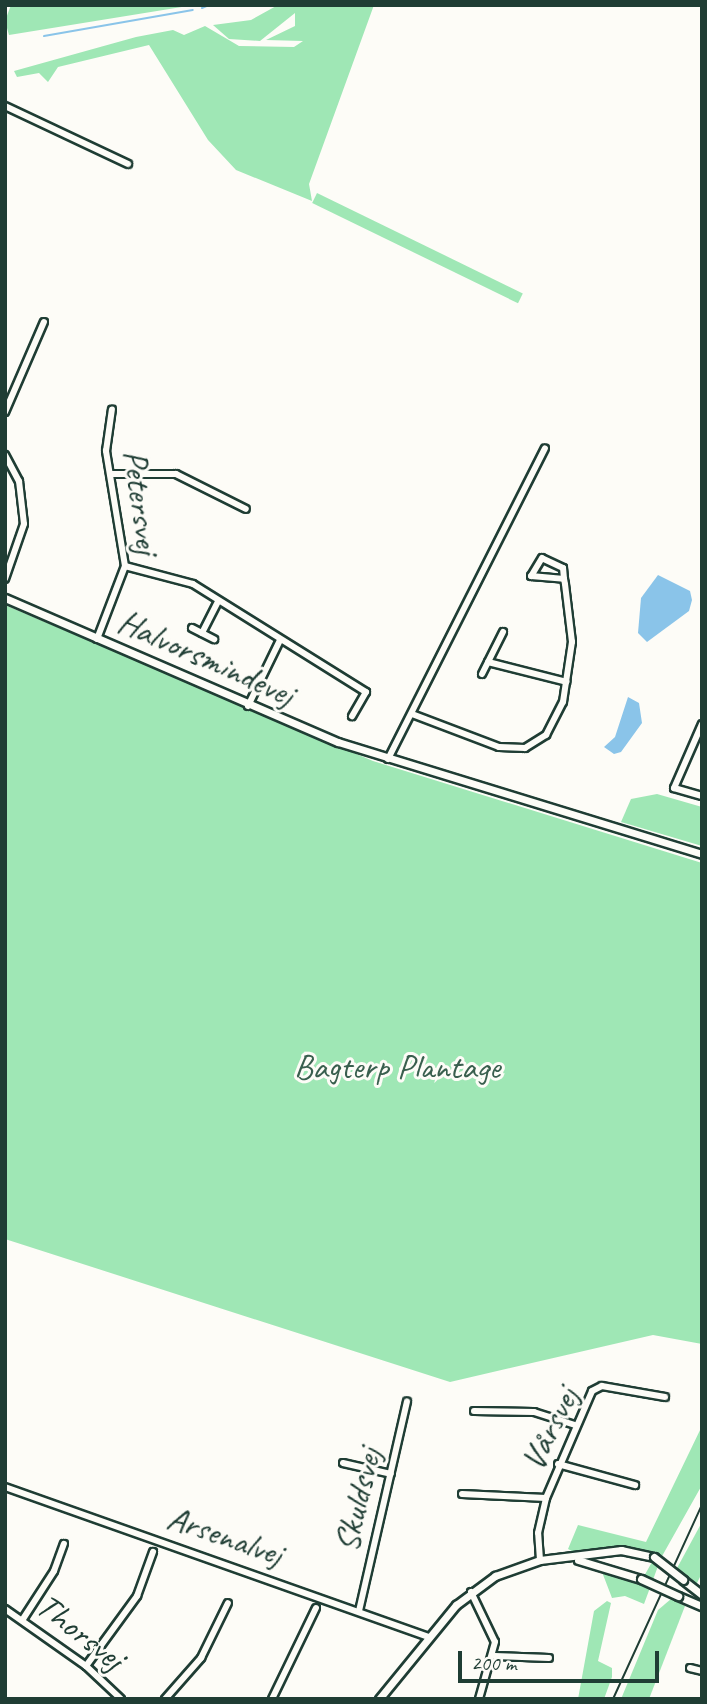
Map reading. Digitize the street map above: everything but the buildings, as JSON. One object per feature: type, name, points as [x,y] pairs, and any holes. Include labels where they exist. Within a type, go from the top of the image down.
[{"type":"street","points":[[5,106],[128,164]]},
{"type":"street","points":[[5,412],[44,322]]},
{"type":"street","name":"Petersvej","points":[[97,639],[125,566],[106,435],[112,409]]},
{"type":"street","points":[[388,758],[545,448]]},
{"type":"street","points":[[5,454],[19,481],[24,524],[5,579]]},
{"type":"street","points":[[110,474],[176,474],[246,509]]},
{"type":"street","points":[[412,714],[499,747],[525,748],[553,725],[567,682],[572,642],[563,568],[542,558],[531,576],[564,579]]},
{"type":"street","points":[[125,566],[179,578],[366,692],[352,716]]},
{"type":"street","name":"Halvorsmindevej","points":[[5,598],[248,706],[388,758],[702,854]]},
{"type":"street","points":[[202,633],[217,603]]},
{"type":"street","points":[[192,628],[214,639]]},
{"type":"street","points":[[482,674],[503,632]]},
{"type":"street","points":[[248,706],[280,640]]},
{"type":"street","points":[[488,662],[567,682]]},
{"type":"street","points":[[702,724],[674,788],[702,796]]},
{"type":"street","name":"Vårsvej","points":[[540,1560],[538,1533],[546,1498],[575,1425],[597,1387],[665,1397]]},
{"type":"street","name":"Skuldsvej","points":[[359,1611],[407,1401]]},
{"type":"street","points":[[474,1411],[534,1412],[575,1425]]},
{"type":"street","points":[[343,1463],[391,1474]]},
{"type":"street","points":[[558,1464],[635,1485]]},
{"type":"street","name":"Arsenalvej","points":[[5,1487],[428,1637]]},
{"type":"street","points":[[462,1494],[546,1498]]},
{"type":"street","points":[[23,1619],[54,1571],[64,1544]]},
{"type":"street","points":[[379,1699],[428,1637],[471,1592],[540,1560],[570,1559],[621,1550],[654,1558],[702,1595]]},
{"type":"street","points":[[86,1666],[137,1596],[153,1552]]},
{"type":"street","points":[[570,1559],[641,1579],[702,1606]]},
{"type":"street","points":[[471,1592],[494,1631],[495,1656],[479,1699]]},
{"type":"street","points":[[165,1699],[201,1658],[228,1603]]},
{"type":"street","points":[[272,1699],[316,1608]]},
{"type":"street","name":"Thorsvej","points":[[5,1609],[23,1619],[86,1666],[121,1699]]},
{"type":"street","points":[[495,1656],[549,1658]]},
{"type":"street","points":[[690,1668],[702,1671]]},
{"type":"green space","points":[[11,5],[194,5],[9,35],[5,21]]},
{"type":"green space","points":[[278,5],[374,5],[309,184],[312,201],[236,170],[208,140],[149,45],[58,67],[48,82],[39,73],[17,77],[14,71],[136,37],[173,30],[184,35],[205,26],[239,46],[294,47],[303,41],[266,40],[295,26],[295,13],[260,41],[229,39],[213,25],[251,20]]},
{"type":"green space","points":[[317,193],[523,293],[518,303],[312,203]]},
{"type":"green space","name":"Bagterp Plantage","points":[[5,605],[373,761],[702,863],[702,1344],[653,1335],[450,1382],[5,1239]]},
{"type":"green space","points":[[657,794],[702,807],[702,846],[621,822],[631,799]]},
{"type":"green space","points":[[702,1426],[702,1485],[661,1558],[644,1604],[625,1596],[612,1598],[602,1572],[639,1585],[656,1555],[625,1547],[580,1555],[568,1549],[578,1525],[646,1542]]},
{"type":"green space","points":[[702,1522],[702,1573],[695,1587],[676,1570]]},
{"type":"green space","points":[[671,1599],[685,1606],[649,1699],[621,1699],[658,1610]]},
{"type":"green space","points":[[607,1601],[611,1603],[598,1661],[612,1668],[612,1677],[604,1699],[578,1699],[594,1611]]},
{"type":"water","points":[[658,575],[690,591],[692,600],[689,611],[647,642],[638,633],[641,598]]},
{"type":"water","points":[[628,697],[639,703],[642,723],[621,752],[614,754],[604,747],[615,737]]},
{"type":"waterway","points":[[202,8],[209,5]]},
{"type":"waterway","points":[[44,36],[193,10]]},
{"type":"railway","points":[[613,1699],[702,1505]]}]
